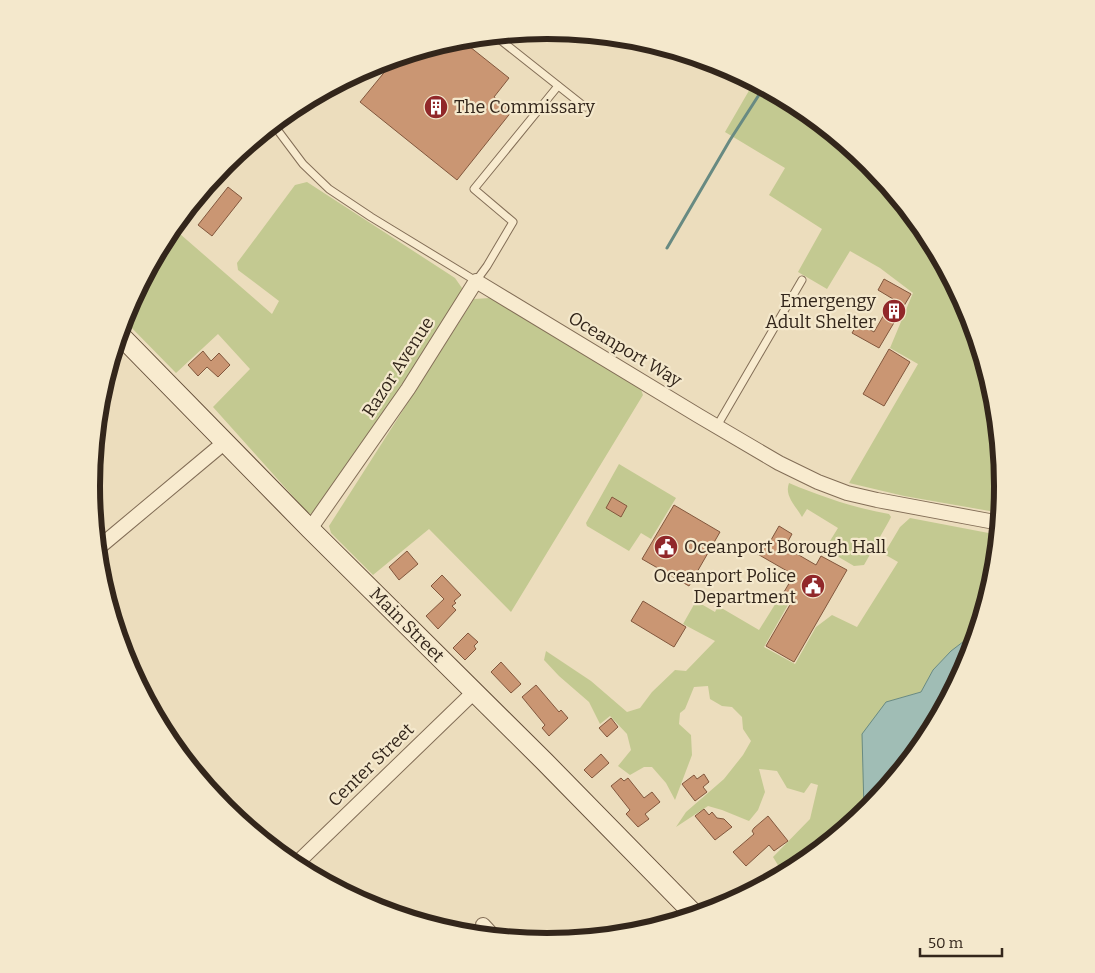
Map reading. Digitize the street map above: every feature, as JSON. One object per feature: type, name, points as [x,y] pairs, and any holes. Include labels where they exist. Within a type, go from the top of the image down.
[{"type":"street","name":"Oceanport Way","points":[[476,281],[716,426],[818,482],[847,493],[877,500],[993,521]]},
{"type":"street","name":"Razor Avenue","points":[[310,529],[408,389],[476,281]]},
{"type":"street","name":"Main Street","points":[[125,340],[310,529],[690,910]]},
{"type":"street","points":[[103,539],[225,442]]},
{"type":"street","name":"Center Street","points":[[300,860],[474,692]]},
{"type":"street","points":[[483,925],[487,930]]},
{"type":"lane","points":[[502,42],[585,107]]},
{"type":"lane","name":"Razor Avenue","points":[[476,281],[513,222],[474,189],[558,86]]},
{"type":"lane","name":"Oceanport Way","points":[[277,129],[303,164],[329,189],[476,281]]},
{"type":"lane","points":[[716,426],[802,280]]},
{"type":"green space","points":[[751,88],[796,114],[843,150],[884,191],[903,214],[920,238],[949,288],[961,315],[980,371],[987,399],[994,457],[994,512],[904,496],[849,483],[918,364],[890,348],[913,293],[880,268],[850,251],[827,289],[798,272],[822,229],[769,195],[785,168],[725,132]]},
{"type":"green space","points":[[307,182],[455,278],[462,288],[461,295],[320,511],[311,514],[307,512],[213,407],[250,369],[218,334],[176,373],[130,326],[146,288],[179,233],[272,314],[279,301],[238,270],[237,263],[295,185]]},
{"type":"green space","points":[[490,298],[640,387],[643,395],[511,612],[429,529],[373,575],[331,533],[329,526],[474,299]]},
{"type":"green space","points":[[619,464],[676,498],[651,539],[641,533],[629,551],[587,526],[586,523]]},
{"type":"green space","points":[[789,483],[839,502],[889,514],[891,517],[864,565],[854,566],[825,549],[838,528],[807,509],[802,517],[789,497]]},
{"type":"green space","points":[[910,518],[992,534],[987,574],[971,630],[968,638],[951,651],[933,670],[921,692],[886,702],[866,801],[820,842],[818,844],[815,840],[800,852],[802,855],[780,869],[773,857],[810,819],[818,785],[811,783],[804,793],[787,788],[777,771],[759,769],[765,792],[758,810],[749,821],[708,806],[676,827],[686,812],[724,779],[743,755],[751,741],[743,729],[742,717],[732,707],[722,706],[710,699],[708,686],[694,687],[685,709],[680,713],[679,724],[691,735],[692,755],[675,800],[666,783],[652,767],[644,767],[630,775],[618,766],[631,750],[627,734],[610,716],[600,724],[589,702],[544,660],[546,651],[591,681],[627,712],[640,708],[652,692],[675,670],[686,671],[715,641],[683,624],[696,601],[715,612],[718,606],[759,630],[779,598],[789,603],[764,647],[795,664],[816,627],[832,615],[857,627],[898,562],[884,554],[900,527]]},
{"type":"water","points":[[968,638],[949,685],[920,735],[903,759],[864,803],[862,734],[886,702],[921,692],[933,670],[951,651]]},
{"type":"building","name":"The Commissary","points":[[469,46],[509,78],[494,97],[512,111],[457,180],[360,102],[387,69],[432,54]]},
{"type":"building","points":[[228,187],[242,198],[212,236],[198,225]]},
{"type":"building","name":"Emergengy Adult Shelter","points":[[884,279],[911,294],[879,348],[852,333],[858,323],[874,332],[893,299],[878,290]]},
{"type":"building","points":[[889,349],[910,362],[884,406],[863,394]]},
{"type":"building","points":[[203,351],[211,361],[219,353],[230,365],[218,377],[207,367],[198,376],[188,365]]},
{"type":"building","points":[[612,497],[627,506],[621,517],[606,508]]},
{"type":"building","name":"Oceanport Borough Hall","points":[[674,505],[720,532],[689,586],[642,559]]},
{"type":"building","name":"Oceanport Police Department","points":[[779,526],[792,534],[785,547],[816,565],[821,556],[847,570],[794,662],[766,646],[791,603],[781,597],[794,575],[754,552],[760,542],[767,547]]},
{"type":"building","points":[[407,551],[418,564],[399,580],[389,567]]},
{"type":"building","points":[[442,575],[461,595],[454,601],[456,603],[452,606],[456,610],[438,629],[426,616],[444,599],[431,586]]},
{"type":"building","points":[[643,601],[686,627],[674,647],[631,621]]},
{"type":"building","points":[[468,633],[478,642],[474,646],[476,649],[465,660],[453,648]]},
{"type":"building","points":[[501,662],[521,684],[511,693],[491,672]]},
{"type":"building","points":[[536,685],[559,712],[561,710],[568,718],[549,736],[542,728],[545,725],[522,697]]},
{"type":"building","points":[[611,718],[618,727],[607,737],[599,728]]},
{"type":"building","points":[[601,754],[609,763],[592,778],[584,770]]},
{"type":"building","points":[[704,774],[709,782],[703,787],[707,792],[695,801],[682,784],[694,775],[697,779]]},
{"type":"building","points":[[621,778],[624,781],[628,778],[644,798],[652,792],[660,802],[645,814],[649,819],[638,827],[626,814],[630,810],[611,786]]},
{"type":"building","points":[[704,809],[709,815],[712,812],[717,818],[724,819],[732,827],[715,840],[695,816]]},
{"type":"building","points":[[768,816],[788,841],[774,851],[769,845],[746,866],[733,852],[754,834],[752,831],[754,828]]},
{"type":"waterway","points":[[667,248],[730,140],[760,93]]},
{"type":"place","name":"The Commissary","points":[[436,107]]},
{"type":"place","name":"Emergengy Adult Shelter","points":[[894,311]]},
{"type":"place","name":"Oceanport Borough Hall","points":[[666,547]]},
{"type":"place","name":"Oceanport Police Department","points":[[813,586]]}]
